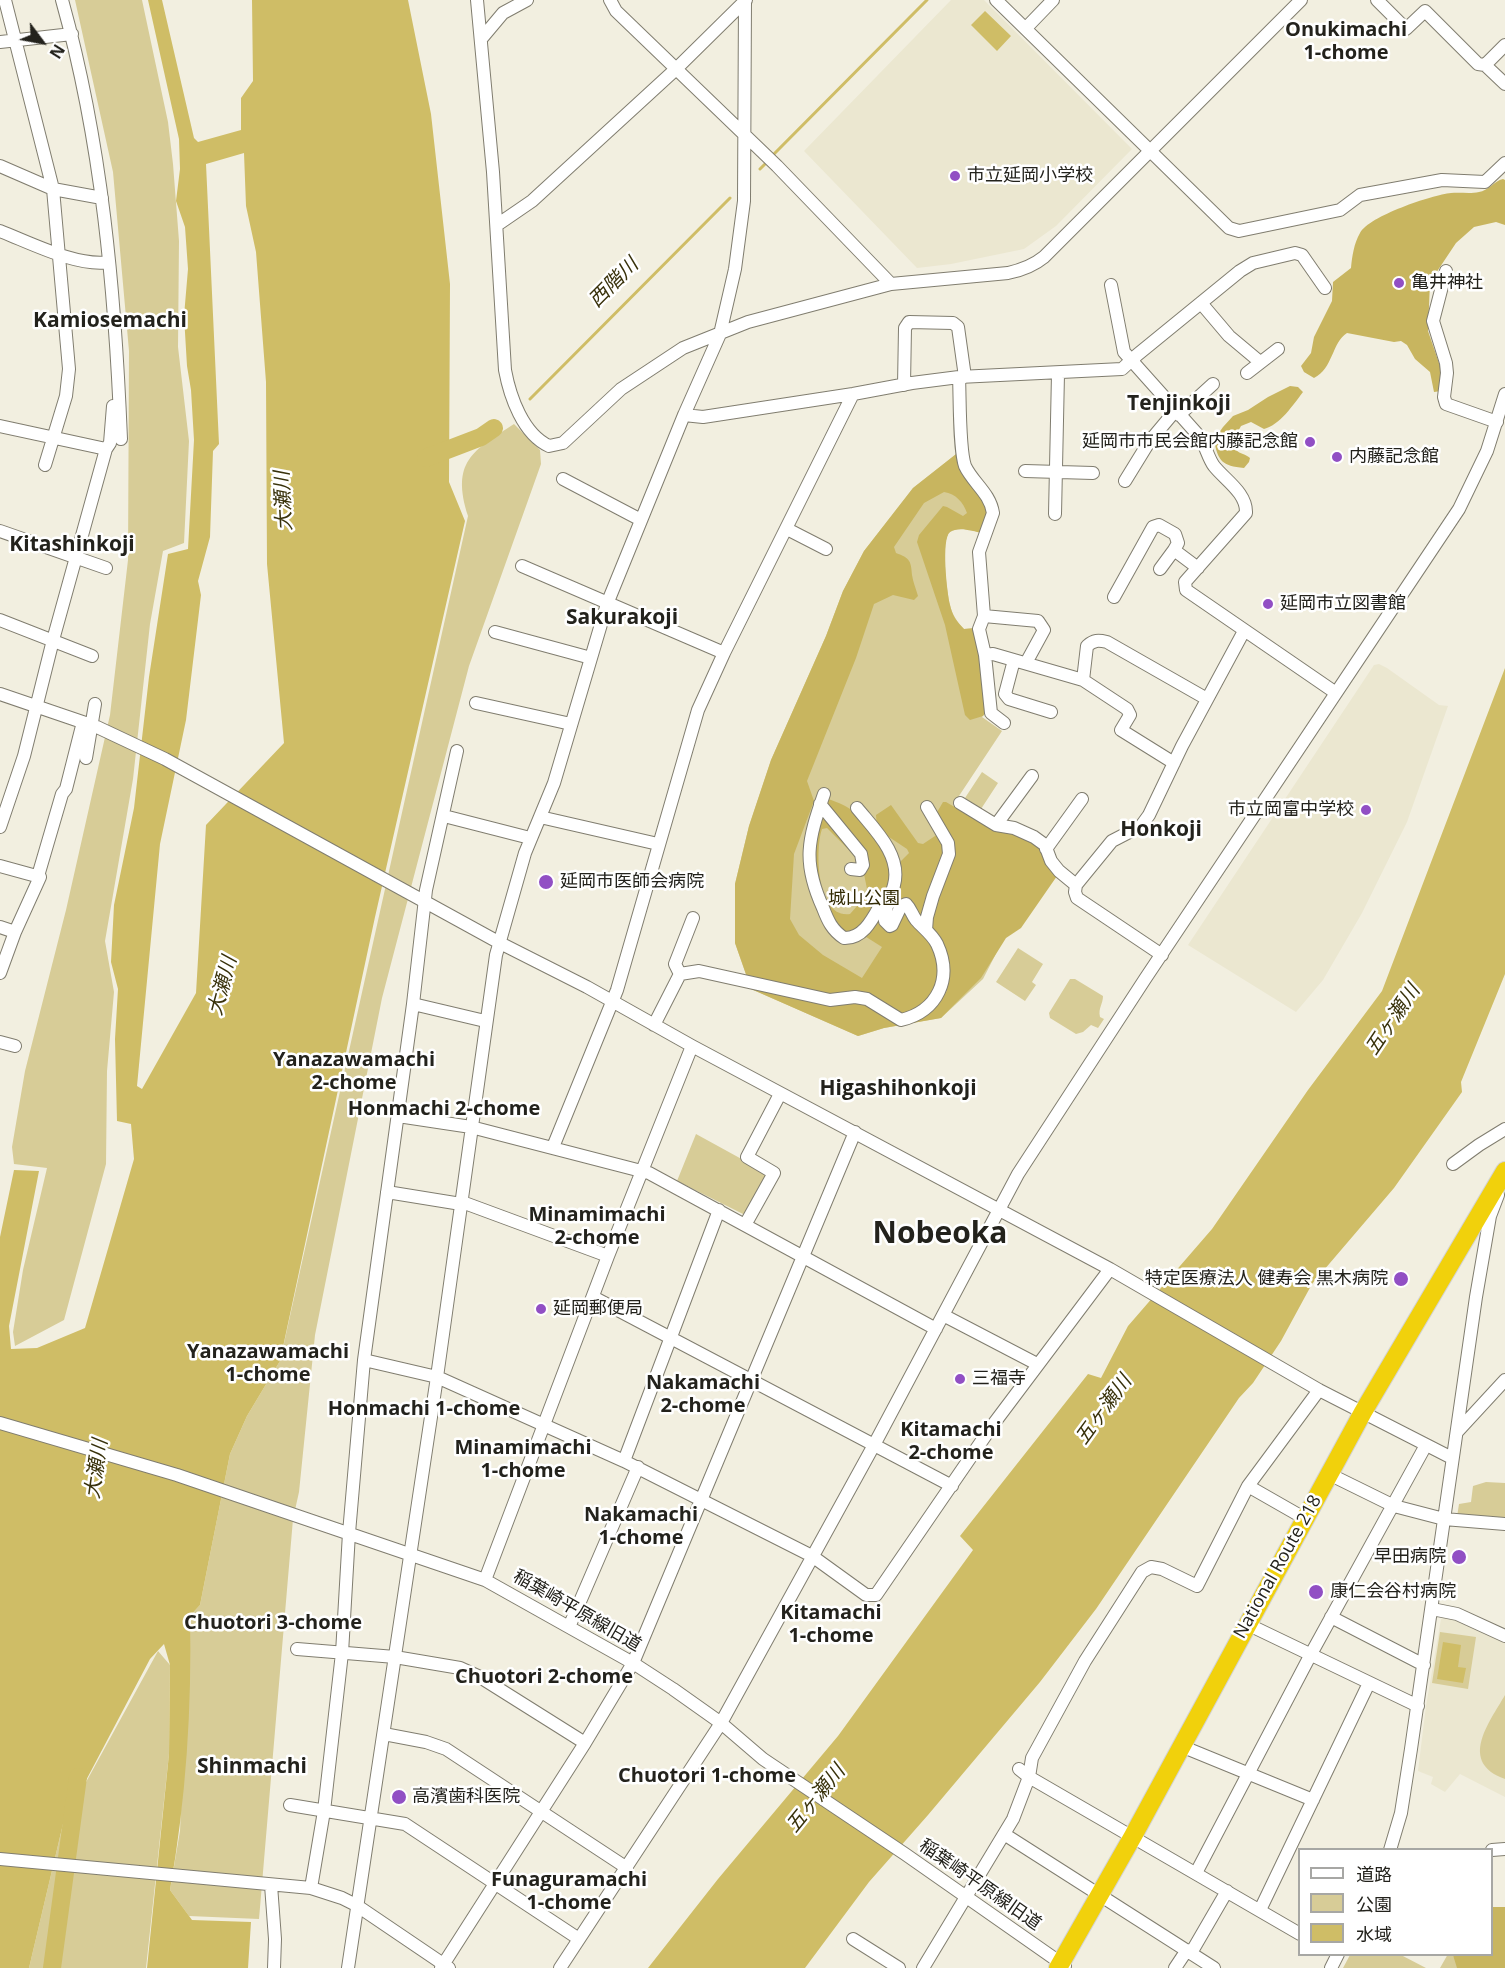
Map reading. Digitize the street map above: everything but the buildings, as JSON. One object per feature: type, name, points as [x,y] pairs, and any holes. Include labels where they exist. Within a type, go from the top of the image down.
[{"type":"highway","name":"National Route 218","points":[[1062,1966],[1363,1412],[1505,1173]]},
{"type":"street","points":[[5,0],[53,189],[69,375],[66,396],[45,465]]},
{"type":"street","points":[[62,0],[72,34],[94,140],[102,198],[109,262],[121,439]]},
{"type":"street","points":[[477,0],[497,225],[502,348],[513,401],[542,443],[549,446],[563,442],[621,389],[683,348],[748,322],[891,284],[1008,273],[1021,271],[1035,264],[1301,0]]},
{"type":"street","points":[[482,38],[503,13],[527,0]]},
{"type":"street","points":[[610,0],[616,11],[777,166],[891,284]]},
{"type":"street","points":[[497,225],[532,201],[676,69],[745,0]]},
{"type":"street","points":[[348,1968],[437,1377],[496,955],[530,838],[554,783],[607,604],[684,415],[720,334],[735,269],[744,201],[745,0]]},
{"type":"street","points":[[996,0],[1229,228],[1239,231],[1340,210],[1360,195],[1442,180],[1485,182],[1505,164]]},
{"type":"street","points":[[1026,28],[1053,0]]},
{"type":"street","points":[[1377,0],[1406,29],[1425,10],[1478,64],[1485,65],[1505,84]]},
{"type":"street","points":[[0,42],[72,34]]},
{"type":"street","points":[[1485,65],[1505,45]]},
{"type":"street","points":[[0,166],[53,189],[102,198]]},
{"type":"street","points":[[0,231],[58,253],[96,264],[109,262]]},
{"type":"street","points":[[684,415],[703,417],[962,377],[1122,369],[1240,271],[1253,264],[1295,253],[1302,255],[1326,288]]},
{"type":"street","points":[[1446,271],[1433,321],[1446,363],[1444,397],[1446,404],[1497,422]]},
{"type":"street","points":[[1111,285],[1124,352],[1130,362],[1199,436],[1206,446],[1212,464],[1236,489],[1246,505],[1246,513],[1185,582],[1186,590],[1336,693]]},
{"type":"street","points":[[1201,303],[1229,336],[1260,362]]},
{"type":"street","points":[[904,385],[905,328],[909,322],[953,323],[957,327],[962,377],[965,465],[987,496],[993,513],[979,552],[984,616],[979,629],[991,713],[1004,723]]},
{"type":"street","points":[[1247,373],[1278,349]]},
{"type":"street","points":[[1054,514],[1058,374]]},
{"type":"street","points":[[1125,481],[1149,442],[1177,413],[1213,384]]},
{"type":"street","points":[[553,1147],[613,1001],[698,710],[853,394]]},
{"type":"street","points":[[560,1968],[721,1723],[874,1445],[1018,1174],[1459,509],[1487,451],[1505,394]]},
{"type":"street","points":[[0,827],[16,783],[53,640],[106,449],[110,443],[113,407],[119,398]]},
{"type":"street","points":[[0,426],[106,449]]},
{"type":"street","points":[[1025,471],[1093,473]]},
{"type":"street","points":[[563,479],[641,520]]},
{"type":"street","points":[[1114,597],[1153,527],[1159,525],[1175,534],[1178,543],[1160,569]]},
{"type":"street","points":[[787,529],[826,549]]},
{"type":"street","points":[[0,531],[106,568]]},
{"type":"street","points":[[1174,550],[1198,568]]},
{"type":"street","points":[[522,566],[724,653]]},
{"type":"street","points":[[984,616],[1038,621],[1042,624],[1044,630],[1020,662],[1005,694],[1009,699],[1051,712]]},
{"type":"street","points":[[0,620],[92,656]]},
{"type":"street","points":[[1162,955],[1077,898],[1076,885],[1112,841],[1141,826],[1149,815],[1244,631]]},
{"type":"street","points":[[495,632],[591,658]]},
{"type":"street","points":[[1083,680],[1087,646],[1093,641],[1107,642],[1208,699]]},
{"type":"street","points":[[984,655],[993,654],[1083,680],[1127,709],[1130,715],[1121,730],[1174,763]]},
{"type":"street","points":[[0,693],[90,725],[165,759],[500,943],[613,1001],[780,1094],[1110,1269],[1319,1390],[1452,1458]]},
{"type":"street","points":[[476,703],[571,724]]},
{"type":"street","points":[[86,758],[95,704]]},
{"type":"street","points":[[0,973],[15,932],[40,877],[38,876],[62,794],[66,789],[90,725]]},
{"type":"street","points":[[311,1888],[324,1811],[342,1653],[349,1533],[364,1360],[413,1004],[426,890],[457,751]]},
{"type":"street","points":[[996,825],[1032,776]]},
{"type":"street","points":[[851,869],[860,870],[863,865],[861,854],[822,799],[810,837],[809,870],[820,903],[836,933],[848,939],[865,929],[888,892],[896,874]]},
{"type":"street","points":[[1046,849],[1082,799]]},
{"type":"street","points":[[960,803],[996,825],[1014,828],[1045,845],[1051,861],[1076,885]]},
{"type":"street","points":[[926,930],[933,896],[949,854],[948,843],[927,807]]},
{"type":"street","points":[[680,974],[699,971],[830,1000],[855,997],[867,999],[901,1020],[912,1017],[932,1004],[942,987],[942,960],[936,943],[914,918],[906,904],[901,906],[892,925],[890,926],[885,921],[884,913],[896,874],[893,858],[856,808]]},
{"type":"street","points":[[444,816],[530,838]]},
{"type":"street","points":[[540,817],[658,844]]},
{"type":"street","points":[[0,866],[38,876]]},
{"type":"street","points":[[680,974],[675,964],[693,918]]},
{"type":"street","points":[[0,927],[15,932]]},
{"type":"street","points":[[654,1025],[680,974]]},
{"type":"street","points":[[413,1004],[485,1021]]},
{"type":"street","points":[[0,1042],[15,1046]]},
{"type":"street","points":[[485,1580],[608,1256],[692,1046]]},
{"type":"street","points":[[746,1225],[774,1173],[747,1157],[780,1094]]},
{"type":"street","points":[[398,1116],[471,1127],[649,1173],[936,1329]]},
{"type":"street","points":[[1453,1164],[1505,1129]]},
{"type":"street","points":[[0,1859],[311,1888],[356,1905],[444,1967],[633,1663],[855,1132]]},
{"type":"street","points":[[1391,1848],[1401,1813],[1418,1706],[1483,1254],[1490,1216],[1505,1173]]},
{"type":"street","points":[[387,1192],[462,1203],[608,1256]]},
{"type":"street","points":[[624,1461],[719,1210]]},
{"type":"street","points":[[1468,1233],[1483,1254]]},
{"type":"street","points":[[364,1360],[437,1377],[638,1467],[812,1556],[866,1595],[876,1595],[992,1426],[1110,1269]]},
{"type":"street","points":[[593,1297],[952,1486]]},
{"type":"street","points":[[943,1315],[1037,1364]]},
{"type":"street","points":[[1457,1432],[1505,1380]]},
{"type":"street","points":[[923,1968],[1013,1819],[1024,1773],[1085,1661],[1142,1572],[1151,1567],[1162,1569],[1197,1586],[1248,1486],[1319,1390]]},
{"type":"street","name":"稲葉崎平原線旧道","points":[[0,1423],[177,1475],[485,1580],[633,1663],[721,1723],[763,1759],[905,1854],[1062,1966]]},
{"type":"street","points":[[1196,1873],[1311,1654],[1426,1445]]},
{"type":"street","points":[[569,1627],[638,1467]]},
{"type":"street","points":[[1329,1474],[1394,1506],[1444,1519],[1505,1524]]},
{"type":"street","points":[[1248,1486],[1304,1518]]},
{"type":"street","points":[[1432,1609],[1457,1614],[1505,1636]]},
{"type":"street","points":[[1331,1617],[1424,1665]]},
{"type":"street","points":[[1247,1624],[1418,1706]]},
{"type":"street","points":[[297,1648],[395,1657],[460,1668],[480,1677],[585,1743]]},
{"type":"street","points":[[1260,1910],[1369,1683]]},
{"type":"street","points":[[384,1734],[426,1742],[446,1749],[627,1868]]},
{"type":"street","points":[[1181,1746],[1312,1800]]},
{"type":"street","points":[[1024,1773],[1298,1933]]},
{"type":"street","points":[[290,1805],[405,1824],[579,1939]]},
{"type":"street","points":[[1004,1834],[1214,1968]]},
{"type":"street","points":[[269,1885],[274,1899],[274,1968]]},
{"type":"street","points":[[1175,1968],[1189,1951],[1227,1891]]},
{"type":"street","points":[[853,1939],[899,1968]]},
{"type":"shaded area","points":[[951,0],[984,0],[1132,149],[1056,226],[1024,249],[951,264],[917,268],[804,151]]},
{"type":"shaded area","points":[[1379,664],[1439,705],[1448,706],[1407,822],[1362,913],[1323,980],[1296,1012],[1188,945],[1374,665]]},
{"type":"shaded area","points":[[1448,1616],[1505,1640],[1505,1797],[1460,1774],[1445,1792],[1431,1784],[1433,1777],[1418,1771],[1426,1706],[1441,1619]]},
{"type":"green space","points":[[75,0],[142,0],[168,122],[173,164],[179,241],[178,347],[189,441],[184,543],[163,551],[150,624],[133,779],[105,941],[114,992],[107,1071],[106,1164],[64,1320],[15,1346],[13,1332],[23,1270],[47,1168],[14,1164],[12,1147],[25,1071],[66,910],[110,715],[128,560],[129,351],[113,172]]},
{"type":"green space","points":[[1505,180],[1505,225],[1496,222],[1474,227],[1456,243],[1430,282],[1428,331],[1440,366],[1441,391],[1434,392],[1430,372],[1415,359],[1407,345],[1401,341],[1394,342],[1347,333],[1338,343],[1320,374],[1314,378],[1304,372],[1301,366],[1311,353],[1314,337],[1332,301],[1333,282],[1351,268],[1356,241],[1366,226],[1388,213],[1416,202],[1451,193],[1482,191]]},
{"type":"green space","points":[[1290,386],[1298,387],[1303,392],[1286,414],[1275,423],[1264,429],[1251,422],[1241,426],[1233,445],[1250,458],[1244,468],[1231,466],[1222,461],[1217,453],[1214,440],[1223,427],[1233,416]]},
{"type":"green space","points":[[514,424],[540,450],[541,464],[469,666],[382,998],[315,1335],[299,1492],[293,1519],[259,1919],[189,1916],[170,1890],[180,1831],[190,1616],[200,1605],[230,1454],[247,1416],[280,1361],[468,516],[463,498],[464,470],[477,451]]},
{"type":"green space","name":"城山公園","points":[[960,451],[982,533],[961,529],[950,532],[945,545],[947,590],[953,615],[959,624],[964,629],[976,628],[988,709],[982,717],[1002,731],[953,805],[994,830],[1004,938],[983,979],[941,1018],[884,1028],[858,1036],[751,989],[735,943],[735,884],[749,826],[771,760],[826,636],[843,591],[864,551],[913,488]]},
{"type":"green space","points":[[960,451],[990,507],[982,533],[957,529],[950,532],[947,537],[945,555],[947,590],[951,609],[957,621],[964,629],[976,628],[988,709],[983,716],[970,720],[965,715],[945,625],[917,542],[919,535],[943,506],[963,516],[967,513],[958,499],[944,492],[924,503],[894,547],[896,553],[907,558],[910,563],[918,596],[914,600],[893,595],[874,604],[856,658],[807,781],[814,801],[794,854],[790,919],[799,935],[823,955],[862,978],[882,947],[863,935],[888,897],[883,923],[903,908],[935,953],[939,978],[934,991],[923,1005],[904,1015],[829,994],[747,977],[735,943],[735,884],[749,826],[771,760],[826,636],[843,591],[864,551],[913,488]]},
{"type":"green space","points":[[982,772],[998,783],[981,809],[965,798]]},
{"type":"green space","points":[[828,799],[854,811],[862,819],[885,850],[893,872],[885,894],[864,926],[855,934],[845,936],[834,926],[825,912],[814,878],[813,841],[821,810],[860,858],[861,865],[827,828],[822,829],[819,851],[821,881],[824,895],[830,906],[839,913],[850,914],[867,889],[864,874],[866,864],[864,853],[856,842],[824,808],[825,801]]},
{"type":"green space","points":[[943,802],[994,830],[1025,834],[1040,845],[1057,876],[1021,928],[1006,938],[981,978],[941,1018],[884,1028],[858,1036],[751,989],[827,1003],[862,1002],[897,1023],[937,1005],[947,991],[949,972],[931,920],[950,865],[936,814]]},
{"type":"green space","points":[[891,805],[918,843],[923,844],[938,834],[944,854],[923,915],[919,916],[911,906],[890,922],[898,864],[909,853],[907,849],[877,829],[876,815]]},
{"type":"green space","points":[[1018,948],[1043,964],[1032,982],[1036,985],[1025,1001],[996,982]]},
{"type":"green space","points":[[1070,979],[1075,979],[1103,996],[1100,1017],[1104,1019],[1098,1028],[1091,1025],[1083,1032],[1076,1034],[1050,1018],[1049,1013]]},
{"type":"green space","points":[[696,1134],[768,1176],[747,1216],[677,1181]]},
{"type":"green space","points":[[1486,1482],[1505,1483],[1505,1521],[1457,1517],[1459,1504],[1471,1502],[1473,1486]]},
{"type":"green space","points":[[1440,1632],[1476,1637],[1468,1689],[1432,1683]]},
{"type":"green space","points":[[158,1651],[170,1665],[169,1754],[146,1968],[29,1968],[63,1824]]},
{"type":"green space","points":[[1505,1695],[1505,1779],[1491,1772],[1483,1763],[1480,1752],[1481,1741],[1486,1729]]},
{"type":"green space","points":[[1493,1907],[1505,1907],[1505,1968],[1457,1968],[1453,1956],[1493,1956]]},
{"type":"green space","points":[[1349,1956],[1403,1956],[1426,1968],[1343,1968]]},
{"type":"green space","points":[[1447,1956],[1453,1956],[1470,1968],[1440,1968]]},
{"type":"water","points":[[148,0],[162,0],[194,138],[198,142],[241,130],[241,98],[253,81],[252,0],[408,0],[431,114],[450,284],[449,482],[465,521],[375,917],[280,1361],[247,1416],[230,1454],[200,1605],[190,1616],[187,1753],[170,1890],[192,1920],[251,1922],[248,1968],[147,1968],[169,1754],[170,1665],[164,1644],[150,1659],[63,1824],[29,1968],[0,1968],[0,1237],[14,1170],[39,1171],[9,1326],[11,1349],[37,1348],[85,1328],[134,1159],[131,1124],[117,1121],[115,1039],[118,989],[111,962],[114,905],[134,808],[149,677],[168,554],[188,549],[194,440],[184,316],[188,269],[185,227],[176,201],[180,169],[179,139]],"holes":[[[244,153],[246,206],[256,252],[266,382],[267,564],[284,743],[206,825],[196,993],[142,1089],[137,1086],[160,844],[186,720],[201,595],[198,581],[210,537],[213,451],[219,444],[206,164]]]},
{"type":"water","points":[[985,11],[1011,36],[997,51],[971,25]]},
{"type":"water","name":"五ヶ瀬川","points":[[1505,668],[1505,974],[1461,1082],[1462,1092],[1394,1188],[1312,1284],[1281,1341],[1253,1383],[1239,1398],[1096,1609],[1040,1682],[869,1882],[805,1968],[648,1968],[718,1879],[838,1736],[973,1550],[960,1536],[1088,1374],[1101,1378],[1128,1326],[1212,1229],[1308,1090],[1382,991]]},
{"type":"water","points":[[1443,1642],[1461,1645],[1458,1667],[1466,1668],[1463,1683],[1437,1679]]},
{"type":"waterway","points":[[772,156],[927,0]]},
{"type":"waterway","points":[[760,169],[765,164]]},
{"type":"waterway","name":"西階川","points":[[530,399],[730,198]]},
{"type":"waterway","name":"西階川","points":[[426,458],[481,437],[494,428]]},
{"type":"waterway","name":"大瀬川","points":[[52,1968],[78,1777]]},
{"type":"place","name":"市立延岡小学校","points":[[955,176]]},
{"type":"place","name":"亀井神社","points":[[1399,283]]},
{"type":"place","name":"延岡市市民会館内藤記念館","points":[[1310,442]]},
{"type":"place","name":"内藤記念館","points":[[1337,457]]},
{"type":"place","name":"延岡市立図書館","points":[[1268,604]]},
{"type":"place","name":"市立岡富中学校","points":[[1366,810]]},
{"type":"place","name":"延岡市医師会病院","points":[[546,882]]},
{"type":"place","name":"特定医療法人 健寿会 黒木病院","points":[[1401,1279]]},
{"type":"place","name":"延岡郵便局","points":[[541,1309]]},
{"type":"place","name":"三福寺","points":[[960,1379]]},
{"type":"place","name":"早田病院","points":[[1459,1557]]},
{"type":"place","name":"康仁会谷村病院","points":[[1316,1592]]},
{"type":"place","name":"高濱歯科医院","points":[[399,1797]]},
{"type":"district","name":"Onukimachi 1-chome","points":[[1346,42]]},
{"type":"district","name":"Kamiosemachi","points":[[110,321]]},
{"type":"district","name":"Tenjinkoji","points":[[1179,404]]},
{"type":"district","name":"Kitashinkoji","points":[[72,545]]},
{"type":"district","name":"Sakurakoji","points":[[622,618]]},
{"type":"district","name":"Honkoji","points":[[1161,830]]},
{"type":"district","name":"Yanazawamachi 2-chome","points":[[354,1072]]},
{"type":"district","name":"Higashihonkoji","points":[[898,1089]]},
{"type":"district","name":"Honmachi 2-chome","points":[[444,1109]]},
{"type":"district","name":"Minamimachi 2-chome","points":[[597,1226]]},
{"type":"district","name":"Nobeoka","points":[[940,1234]]},
{"type":"district","name":"Yanazawamachi 1-chome","points":[[268,1364]]},
{"type":"district","name":"Nakamachi 2-chome","points":[[703,1394]]},
{"type":"district","name":"Honmachi 1-chome","points":[[424,1409]]},
{"type":"district","name":"Kitamachi 2-chome","points":[[951,1442]]},
{"type":"district","name":"Minamimachi 1-chome","points":[[523,1460]]},
{"type":"district","name":"Nakamachi 1-chome","points":[[641,1526]]},
{"type":"district","name":"Chuotori 3-chome","points":[[273,1623]]},
{"type":"district","name":"Kitamachi 1-chome","points":[[831,1624]]},
{"type":"district","name":"Chuotori 2-chome","points":[[544,1677]]},
{"type":"district","name":"Shinmachi","points":[[252,1767]]},
{"type":"district","name":"Chuotori 1-chome","points":[[707,1776]]},
{"type":"district","name":"Funaguramachi 1-chome","points":[[569,1892]]}]
